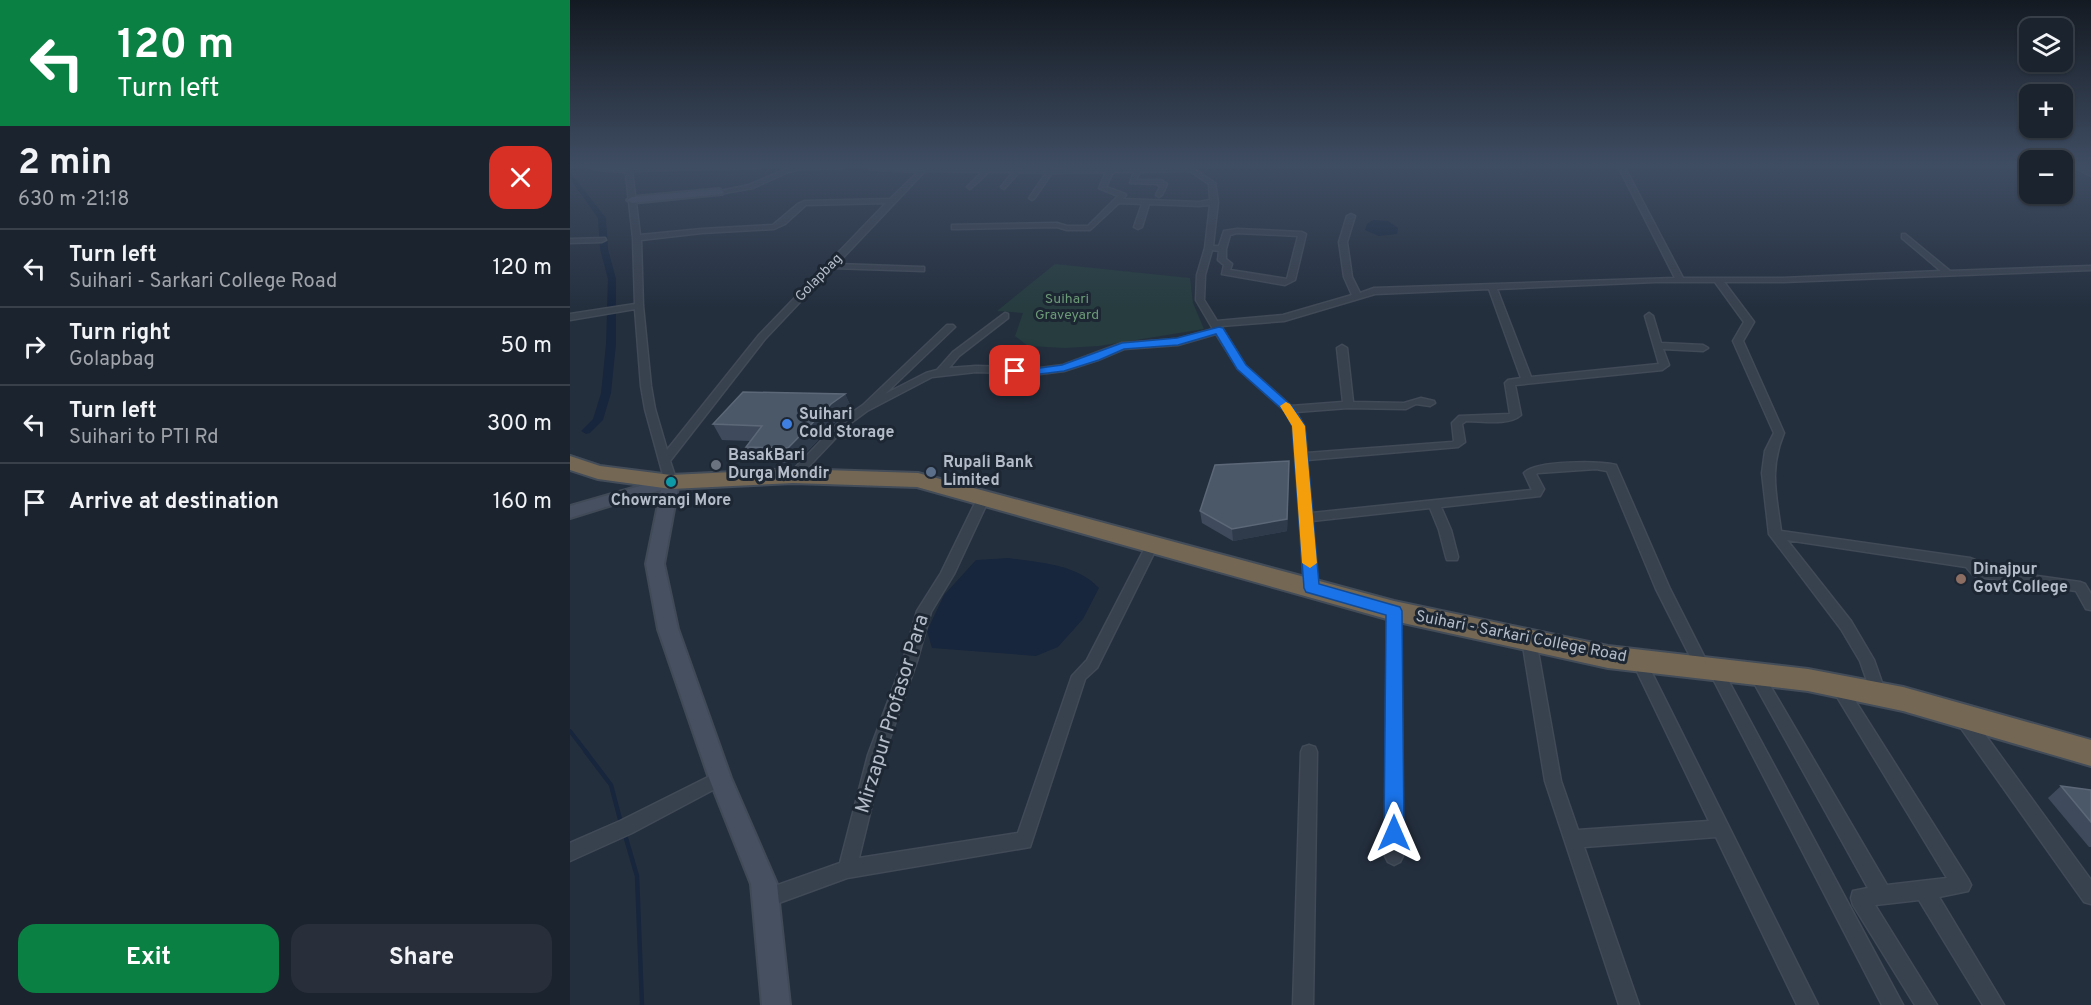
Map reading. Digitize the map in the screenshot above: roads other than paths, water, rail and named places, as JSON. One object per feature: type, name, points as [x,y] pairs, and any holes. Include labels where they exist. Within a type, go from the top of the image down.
[{"type":"highway","name":"Suihari - Sarkari College Road","points":[[570,463],[598,472],[668,471],[918,480],[1394,611],[1608,657],[1755,674],[1878,694],[2091,753]]},
{"type":"street","points":[[634,213],[637,238],[639,306],[650,409],[668,471],[656,564],[668,629],[720,777],[764,884],[776,1005]]},
{"type":"street","points":[[637,238],[774,227],[780,225],[792,213]]},
{"type":"street","name":"Golapbag","points":[[668,471],[762,337],[880,213]]},
{"type":"street","points":[[955,227],[1057,225],[1067,228],[1090,228],[1105,213]]},
{"type":"street","points":[[1138,227],[1143,213]]},
{"type":"street","points":[[1213,213],[1209,248],[1201,274],[1200,300],[1241,367],[1289,409],[1299,426],[1311,588]]},
{"type":"street","points":[[1645,213],[1680,280]]},
{"type":"street","points":[[1352,216],[1343,242],[1348,277],[1358,296]]},
{"type":"street","points":[[1236,231],[1302,234],[1291,279],[1285,282],[1225,272],[1228,264],[1221,259],[1222,249],[1227,233],[1236,231]]},
{"type":"street","points":[[1905,236],[1949,274]]},
{"type":"street","points":[[570,241],[602,240]]},
{"type":"street","points":[[1209,248],[1222,249]]},
{"type":"street","points":[[830,266],[921,269]]},
{"type":"street","points":[[940,372],[1052,369],[1095,358],[1122,346],[1178,342],[1217,327],[1284,318],[1374,291],[1717,279],[1783,280],[2091,268]]},
{"type":"street","points":[[1717,279],[1749,322],[1738,341],[1779,433],[1771,451],[1768,473],[1775,534],[1846,625],[1867,660],[1878,694]]},
{"type":"street","points":[[1492,286],[1527,380]]},
{"type":"street","points":[[570,317],[639,306]]},
{"type":"street","points":[[863,409],[940,372],[956,354],[1005,315]]},
{"type":"street","points":[[1302,457],[1454,445],[1460,442],[1457,423],[1463,418],[1516,416],[1510,383],[1662,367],[1664,365],[1649,316]]},
{"type":"street","points":[[793,476],[844,423],[863,409],[890,381],[950,327]]},
{"type":"street","points":[[1657,346],[1702,348]]},
{"type":"street","points":[[1342,348],[1348,405]]},
{"type":"street","points":[[1289,409],[1348,405],[1406,405],[1410,402],[1425,401],[1430,403]]},
{"type":"street","points":[[1306,518],[1536,493],[1538,489],[1530,473],[1535,470],[1596,465],[1612,468],[1658,578],[1893,1005]]},
{"type":"street","points":[[570,512],[668,471]]},
{"type":"street","name":"Mirzapur Profasor Para","points":[[847,869],[876,755],[910,661],[924,611],[946,574],[983,499]]},
{"type":"street","points":[[1434,504],[1445,530],[1452,557]]},
{"type":"street","points":[[1775,534],[1970,563],[1978,572],[2086,587],[2091,605]]},
{"type":"street","points":[[765,899],[847,869],[1024,841],[1079,676],[1092,664],[1152,546]]},
{"type":"street","points":[[1394,611],[1394,856]]},
{"type":"street","points":[[1528,640],[1552,781],[1629,1005]]},
{"type":"street","points":[[1638,661],[1808,1005]]},
{"type":"street","points":[[1755,674],[1883,896]]},
{"type":"street","points":[[1838,686],[1962,885],[1860,898],[1927,1005]]},
{"type":"street","points":[[1961,716],[2091,895]]},
{"type":"street","points":[[1303,1005],[1309,752]]},
{"type":"street","points":[[570,852],[645,817],[720,777]]},
{"type":"street","points":[[1573,839],[1722,828]]},
{"type":"street","points":[[1924,890],[1994,1005]]},
{"type":"water","points":[[1373,220],[1388,221],[1398,228],[1397,234],[1379,236],[1365,230],[1367,224]]},
{"type":"water","points":[[1009,558],[1058,566],[1090,580],[1099,588],[1083,619],[1058,647],[1036,656],[932,648],[927,631],[944,595],[976,560]]},
{"type":"waterway","points":[[586,431],[598,420],[606,393],[611,344],[612,279],[604,249],[602,218],[598,213]]},
{"type":"waterway","points":[[570,731],[587,753]]},
{"type":"waterway","points":[[586,752],[611,785],[621,823]]},
{"type":"waterway","points":[[625,835],[637,876],[642,1005]]},
{"type":"place","name":"Suihari Cold Storage","points":[[787,424]]},
{"type":"place","name":"BasakBari Durga Mondir","points":[[716,465]]},
{"type":"place","name":"Rupali Bank Limited","points":[[931,472]]},
{"type":"place","name":"Chowrangi More","points":[[671,482]]},
{"type":"place","name":"Dinajpur Govt College","points":[[1961,579]]},
{"type":"park label","name":"Suihari Graveyard","points":[[1067,308]]}]
